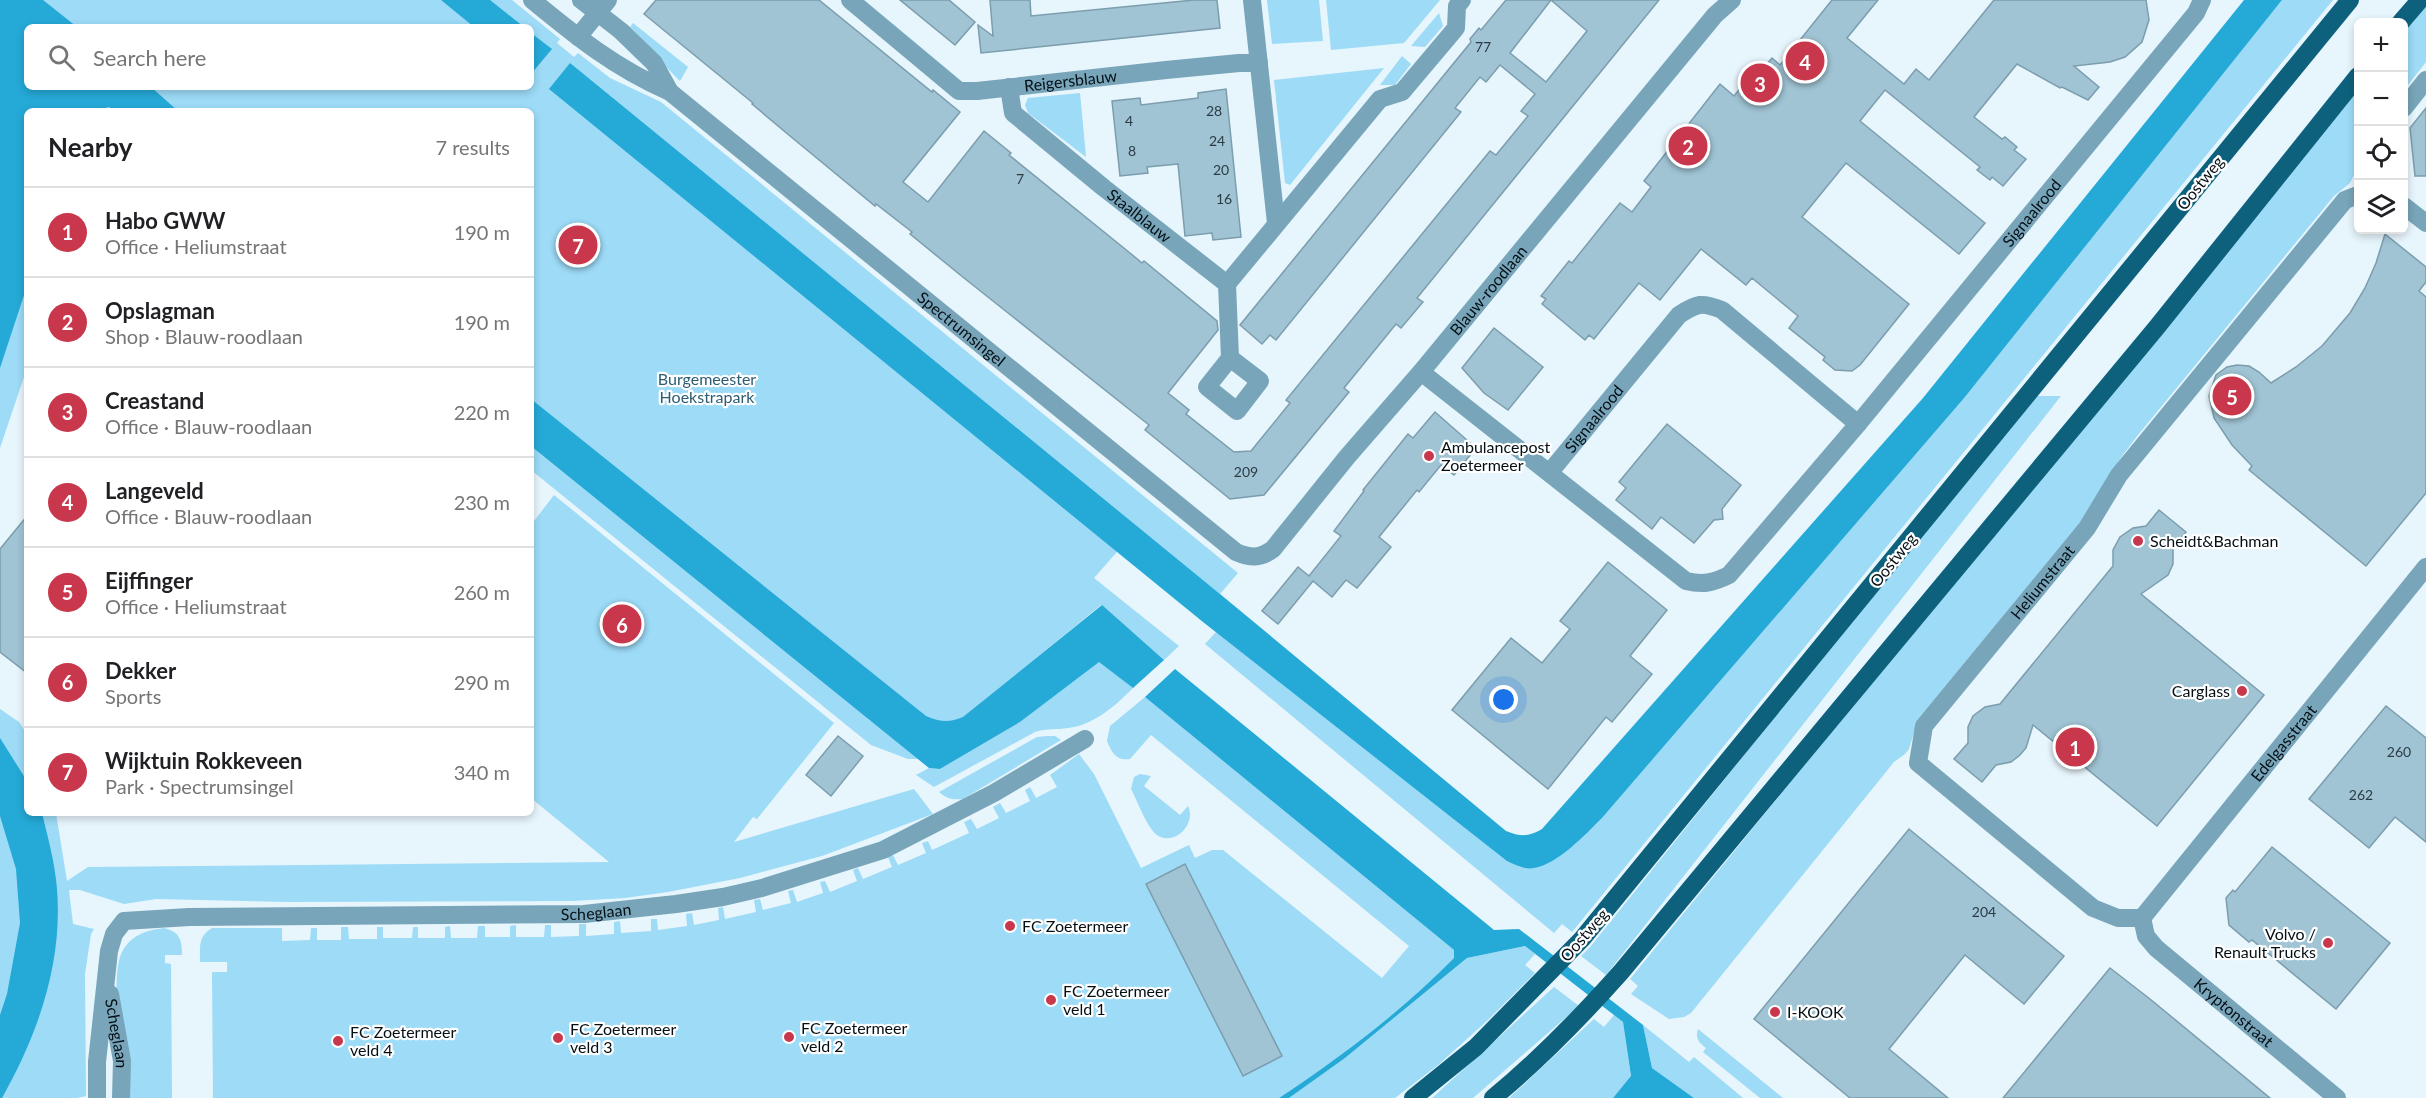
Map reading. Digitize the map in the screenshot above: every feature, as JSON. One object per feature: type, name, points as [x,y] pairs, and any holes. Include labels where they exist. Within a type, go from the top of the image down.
[{"type":"main road","name":"Oostweg","points":[[1413,1098],[1476,1047],[1582,939],[2350,0]]},
{"type":"main road","points":[[2405,18],[2420,0]]},
{"type":"main road","points":[[1493,1098],[1522,1074],[1586,1012],[1621,972],[2157,327],[2354,81]]},
{"type":"street","name":"Spectrumsingel","points":[[532,0],[612,62],[642,80],[670,92],[1236,552],[1247,557],[1256,557]]},
{"type":"street","name":"Spectrumsingel","points":[[581,0],[603,6],[621,31],[654,63],[670,92]]},
{"type":"street","name":"Reigersblauw","points":[[850,0],[960,91],[1258,63]]},
{"type":"street","points":[[1252,0],[1276,223]]},
{"type":"street","points":[[1230,358],[1227,284],[1380,99],[1402,92],[1456,28],[1457,6],[1462,0]]},
{"type":"street","name":"Blauw-roodlaan","points":[[1256,557],[1265,555],[1273,549],[1720,8],[1732,0]]},
{"type":"street","name":"Signaalrood","points":[[1421,372],[1686,581],[1700,585],[1715,582],[1729,575],[1858,424],[2196,13],[2202,0]]},
{"type":"street","points":[[578,37],[603,6]]},
{"type":"street","points":[[2408,102],[2426,80]]},
{"type":"street","name":"Staalblauw","points":[[1009,87],[1013,113],[1104,189],[1227,284]]},
{"type":"street","name":"Heliumstraat","points":[[2142,918],[2118,918],[2094,908],[1918,763],[1924,726],[2087,528],[2119,475],[2155,430],[2345,200],[2354,197]]},
{"type":"street","points":[[2408,210],[2426,223]]},
{"type":"street","name":"Signaalrood","points":[[1550,472],[1679,315],[1694,305],[1707,304],[1722,310],[1858,424]]},
{"type":"street","name":"Edelgasstraat","points":[[2142,918],[2426,567]]},
{"type":"street","name":"Scheglaan","points":[[97,1098],[97,1062],[106,971],[114,934],[124,921],[134,919],[585,914],[676,904],[762,888],[883,850],[994,793],[1085,739]]},
{"type":"street","name":"Kryptonstraat","points":[[2142,918],[2146,936],[2156,948],[2337,1098]]},
{"type":"street","name":"Scheglaan","points":[[106,971],[122,1060],[121,1098]]},
{"type":"green space","name":"Burgemeester Hoekstrapark","points":[[0,0],[512,0],[560,39],[557,43],[574,57],[578,53],[610,78],[661,102],[1238,573],[1220,594],[1138,528],[1094,578],[1179,646],[1164,660],[1101,605],[982,702],[929,759],[908,759],[871,745],[534,472],[534,108],[24,108],[24,377],[0,448]]},
{"type":"green space","points":[[1267,0],[1319,0],[1323,41],[1272,44]]},
{"type":"green space","points":[[1326,0],[1440,0],[1404,43],[1331,50]]},
{"type":"green space","points":[[2282,0],[2333,0],[1572,932],[1562,924],[1554,933],[1205,644],[1216,632],[1520,867],[1532,867],[1555,859],[1575,844],[1602,818],[1965,397]]},
{"type":"green space","points":[[2426,3],[2426,62],[2408,85],[2408,72],[2408,25]]},
{"type":"green space","points":[[1439,13],[1443,26],[1425,47],[1411,46]]},
{"type":"green space","points":[[633,23],[688,67],[680,81],[630,27]]},
{"type":"green space","points":[[1402,56],[1411,64],[1395,85],[1380,85]]},
{"type":"green space","points":[[1384,68],[1290,185],[1285,183],[1274,80]]},
{"type":"green space","points":[[2354,91],[2354,175],[2350,183],[2334,196],[2138,435],[2122,456],[2080,523],[1918,719],[1909,749],[1905,754],[1894,762],[1691,1013],[1684,1017],[1669,1019],[1631,994],[1638,986],[1630,979]]},
{"type":"green space","points":[[1080,93],[1086,157],[1028,113],[1025,105],[1028,98]]},
{"type":"green space","points":[[2032,396],[2061,396],[1606,975],[1581,956],[1591,946]]},
{"type":"green space","points":[[554,495],[834,723],[757,819],[753,817],[734,842],[914,789],[933,814],[822,856],[740,878],[625,898],[572,901],[288,902],[156,899],[124,904],[80,890],[69,890],[73,924],[94,929],[91,934],[85,974],[86,1096],[0,1098],[0,709],[19,722],[24,730],[24,816],[56,816],[67,881],[88,867],[609,862],[534,800],[534,521]]},
{"type":"green space","points":[[1099,661],[1133,688],[1095,719],[1078,726],[1035,732],[934,787],[916,775],[929,768],[940,769],[1020,722]]},
{"type":"green space","name":"FC Zoetermeer","points":[[1145,697],[1454,950],[1454,958],[1392,1015],[1348,1050],[1279,1098],[213,1098],[212,972],[227,972],[227,962],[200,962],[202,938],[212,928],[282,928],[282,941],[310,940],[311,928],[317,928],[317,940],[341,940],[341,927],[348,927],[349,939],[377,939],[377,927],[383,927],[383,938],[412,938],[413,927],[418,927],[418,938],[445,938],[445,927],[450,926],[451,938],[477,938],[478,926],[485,926],[485,937],[510,937],[510,926],[516,925],[516,937],[544,937],[545,925],[551,925],[551,937],[579,936],[579,924],[586,924],[586,936],[614,934],[614,922],[620,921],[621,933],[651,931],[651,919],[657,919],[658,930],[687,926],[686,914],[692,913],[694,925],[719,920],[718,908],[723,907],[725,919],[756,912],[754,900],[760,899],[763,910],[791,903],[788,891],[793,890],[797,902],[823,893],[820,882],[825,881],[830,892],[857,881],[853,870],[858,868],[863,879],[892,867],[888,857],[893,855],[898,865],[926,853],[922,843],[928,841],[932,850],[969,833],[964,822],[971,819],[977,829],[999,818],[993,807],[1000,803],[1006,813],[1030,801],[1025,790],[1030,787],[1036,798],[1057,787],[1050,775],[1079,754],[1094,774],[1141,868],[1189,845],[1195,858],[1212,850],[1223,850],[1382,978],[1409,946],[1151,735],[1130,759],[1121,759],[1113,752],[1107,741],[1110,726]]},
{"type":"green space","points":[[1055,736],[1061,740],[963,799],[950,798],[939,792],[1037,737]]},
{"type":"green space","points":[[1140,774],[1151,776],[1144,786],[1180,815],[1188,806],[1190,813],[1187,826],[1177,836],[1164,838],[1157,835],[1142,813],[1131,789],[1134,777]]},
{"type":"green space","points":[[164,928],[177,934],[182,950],[182,955],[165,955],[165,963],[171,964],[172,1098],[126,1098],[118,1023],[118,964],[122,952],[135,937]]},
{"type":"green space","points":[[1525,946],[1535,954],[1525,965],[1535,973],[1438,1065],[1395,1098],[1289,1098],[1345,1058],[1467,958]]},
{"type":"green space","points":[[1554,987],[1579,1006],[1473,1098],[1432,1098]]},
{"type":"green space","points":[[1614,1015],[1623,1022],[1631,1077],[1613,1098],[1509,1098],[1594,1019],[1604,1027]]},
{"type":"green space","points":[[1643,1025],[1689,1062],[1694,1057],[1743,1098],[1694,1098],[1652,1068]]},
{"type":"green space","points":[[1698,1029],[1783,1098],[1760,1098],[1703,1052],[1706,1048],[1698,1040]]},
{"type":"shaded area","points":[[0,0],[43,0],[73,24],[24,24],[24,90],[154,90],[175,108],[24,108],[24,295],[0,368]]},
{"type":"shaded area","points":[[441,0],[490,0],[520,24],[470,24]]},
{"type":"shaded area","points":[[2244,0],[2282,0],[1965,397],[1602,818],[1562,855],[1543,865],[1531,868],[1520,867],[1507,861],[1203,622],[549,89],[570,63],[1220,594],[1506,831],[1524,835],[1533,834],[1542,829],[1923,398]]},
{"type":"shaded area","points":[[534,35],[552,49],[534,70]]},
{"type":"shaded area","points":[[534,401],[926,716],[945,721],[963,717],[1102,605],[1164,660],[1133,688],[1099,662],[1020,722],[940,769],[929,768],[534,448]]},
{"type":"shaded area","points":[[1175,669],[1494,930],[1519,929],[1643,1025],[1652,1068],[1694,1098],[1613,1098],[1631,1076],[1623,1022],[1525,946],[1467,958],[1345,1058],[1289,1098],[1279,1098],[1348,1050],[1392,1015],[1454,958],[1454,950],[1145,697]]},
{"type":"shaded area","points":[[0,738],[24,776],[24,816],[43,816],[55,870],[58,917],[52,971],[37,1023],[27,1049],[2,1098],[0,1098],[0,1015],[7,994],[20,923],[16,869],[0,816]]},
{"type":"building","points":[[656,0],[819,0],[960,112],[903,182],[928,202],[984,131],[1011,153],[1009,155],[1217,321],[1218,330],[1168,393],[1189,410],[1186,414],[1234,452],[1251,451],[1290,403],[1286,400],[1490,151],[1496,155],[1528,116],[1521,111],[1535,94],[1500,65],[1486,82],[1480,77],[1455,108],[1461,112],[1276,340],[1270,335],[1262,344],[1240,325],[1471,42],[1470,39],[1479,28],[1481,30],[1506,0],[1551,0],[1659,0],[1417,298],[1423,302],[1401,328],[1396,324],[1344,388],[1349,392],[1264,495],[1230,499],[1145,430],[1149,425],[964,278],[910,234],[912,232],[876,204],[875,206],[644,14]],"holes":[[[1551,0],[1587,31],[1546,82],[1510,53]]]},
{"type":"building","points":[[900,0],[949,0],[975,22],[955,45]]},
{"type":"building","points":[[990,0],[1030,0],[1031,16],[1194,0],[1217,0],[1220,28],[981,53],[978,25],[993,36]]},
{"type":"building","points":[[1832,0],[1878,0],[1847,38],[1904,84],[1916,69],[1929,80],[1994,0],[2146,0],[2149,20],[2142,42],[2125,57],[2110,62],[2074,66],[2099,87],[2088,100],[2060,88],[2017,64],[1974,117],[2002,139],[2005,137],[2017,147],[2014,150],[2026,159],[2003,186],[1992,177],[1990,180],[1977,170],[1980,167],[1885,90],[1860,121],[1985,223],[1959,254],[1846,163],[1802,217],[1909,304],[1860,365],[1852,371],[1835,370],[1823,360],[1825,357],[1789,328],[1798,316],[1752,278],[1746,285],[1701,249],[1660,300],[1639,283],[1594,339],[1589,335],[1585,340],[1542,304],[1546,299],[1541,296],[1569,261],[1572,263],[1620,203],[1632,212],[1651,187],[1644,181],[1720,84],[1734,96],[1762,62],[1766,65],[1772,58],[1780,65]]},
{"type":"building","points":[[1226,89],[1241,237],[1213,240],[1212,233],[1185,236],[1178,164],[1147,167],[1148,173],[1120,176],[1112,101],[1140,98],[1141,105],[1198,98],[1198,93]]},
{"type":"building","points":[[2426,108],[2426,176],[2415,176],[2410,128]]},
{"type":"building","points":[[2385,234],[2426,267],[2426,282],[2419,291],[2426,297],[2426,493],[2366,566],[2249,470],[2252,466],[2232,445],[2214,418],[2209,396],[2216,375],[2227,367],[2249,366],[2271,383],[2296,367],[2322,346],[2350,313],[2376,263]]},
{"type":"building","points":[[1494,328],[1543,367],[1508,410],[1484,393],[1462,368]]},
{"type":"building","points":[[1435,412],[1476,448],[1454,475],[1441,465],[1419,492],[1417,490],[1379,537],[1391,547],[1357,588],[1346,580],[1332,597],[1313,581],[1278,624],[1262,611],[1298,567],[1309,576],[1341,536],[1334,531],[1363,490],[1408,434],[1413,438]]},
{"type":"building","points":[[1667,424],[1741,485],[1722,509],[1723,519],[1714,520],[1694,543],[1661,517],[1652,529],[1616,500],[1626,488],[1619,482]]},
{"type":"building","points":[[2159,510],[2186,532],[2173,549],[2173,564],[2168,575],[2141,594],[2264,695],[2157,826],[2033,725],[2026,748],[2020,755],[2011,762],[1996,765],[1982,782],[1954,759],[1968,743],[1968,727],[1973,716],[1985,707],[2000,704],[2113,566],[2113,550],[2120,537],[2133,528],[2146,526]]},
{"type":"building","points":[[24,520],[24,671],[0,652],[0,549]]},
{"type":"building","points":[[1608,562],[1667,610],[1630,656],[1652,674],[1612,722],[1606,717],[1548,789],[1452,710],[1511,638],[1542,663],[1570,629],[1560,621]]},
{"type":"building","points":[[2386,706],[2426,738],[2426,842],[2395,817],[2369,848],[2309,799]]},
{"type":"building","points":[[838,736],[863,756],[831,796],[806,775]]},
{"type":"building","points":[[1909,829],[2064,956],[2024,1004],[1965,955],[1889,1049],[1948,1098],[1850,1098],[1754,1019]]},
{"type":"building","points":[[2272,847],[2390,943],[2336,1009],[2252,940],[2249,942],[2229,925],[2226,898],[2233,890],[2235,892]]},
{"type":"building","points":[[1185,864],[1282,1056],[1243,1076],[1146,884]]},
{"type":"building","points":[[2110,968],[2150,999],[2270,1098],[2003,1098]]},
{"type":"place","name":"Langeveld","points":[[1805,61]]},
{"type":"place","name":"Creastand","points":[[1760,83]]},
{"type":"place","name":"Opslagman","points":[[1688,146]]},
{"type":"place","name":"Wijktuin Rokkeveen","points":[[578,245]]},
{"type":"place","name":"Eijffinger","points":[[2232,396]]},
{"type":"place","name":"Ambulancepost Zoetermeer","points":[[1429,456]]},
{"type":"place","name":"Scheidt&Bachman","points":[[2138,541]]},
{"type":"place","name":"Dekker","points":[[622,624]]},
{"type":"place","name":"Carglass","points":[[2242,691]]},
{"type":"place","name":"Habo GWW","points":[[2075,747]]},
{"type":"place","name":"FC Zoetermeer","points":[[1010,926]]},
{"type":"place","name":"Volvo / Renault Trucks","points":[[2328,943]]},
{"type":"place","name":"FC Zoetermeer veld 1","points":[[1051,1000]]},
{"type":"place","name":"I-KOOK","points":[[1775,1012]]},
{"type":"place","name":"FC Zoetermeer veld 2","points":[[789,1037]]},
{"type":"place","name":"FC Zoetermeer veld 3","points":[[558,1038]]},
{"type":"place","name":"FC Zoetermeer veld 4","points":[[338,1041]]}]
